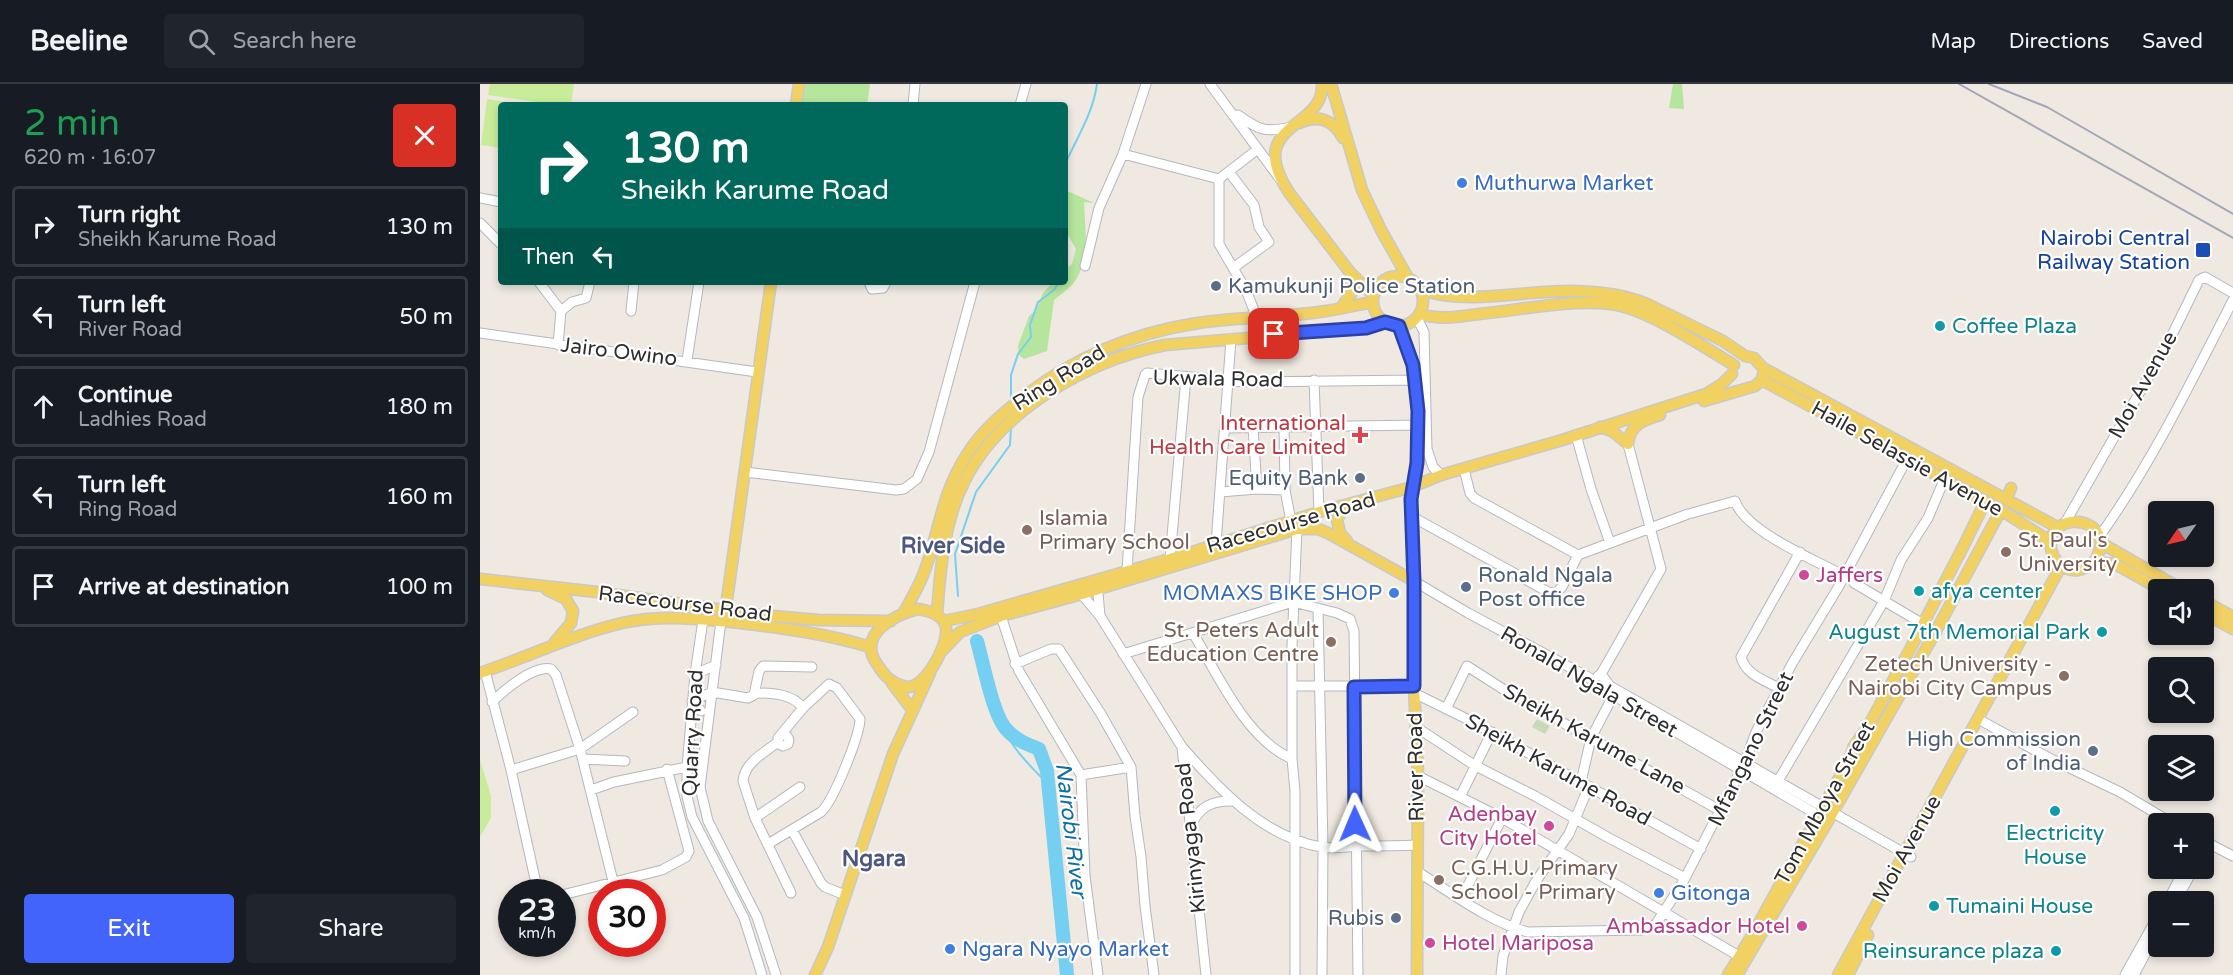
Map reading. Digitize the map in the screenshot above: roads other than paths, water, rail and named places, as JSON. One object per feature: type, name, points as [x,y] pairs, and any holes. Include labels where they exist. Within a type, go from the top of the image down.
[{"type":"main road","points":[[796,102],[799,84]]},
{"type":"main road","points":[[1322,84],[1318,101],[1280,139],[1274,158],[1285,186],[1373,299],[1379,317],[1385,322],[1399,326],[1412,322],[1418,316],[1423,298],[1421,290],[1408,278],[1370,208],[1355,172],[1331,84]]},
{"type":"main road","points":[[1291,127],[1312,118],[1324,119],[1340,133],[1350,150]]},
{"type":"main road","points":[[1341,308],[1353,291],[1354,285],[1349,271]]},
{"type":"main road","points":[[1373,299],[1383,281],[1391,277],[1408,278]]},
{"type":"main road","points":[[723,622],[771,285]]},
{"type":"main road","name":"Haile Selassie Avenue","points":[[1421,290],[1447,296],[1505,296],[1568,291],[1597,292],[1632,298],[1668,313],[1715,337],[1745,356],[1758,360],[1762,374],[1984,502],[2003,505],[2062,525],[2085,522],[2091,526],[2100,540],[2165,579]]},
{"type":"main road","name":"Ring Road","points":[[941,618],[940,578],[948,532],[963,484],[989,443],[1037,387],[1086,357],[1132,338],[1193,324],[1341,308],[1373,299]]},
{"type":"main road","points":[[1418,316],[1444,318],[1568,303],[1613,304],[1629,308],[1683,335],[1733,370],[1739,385],[1746,388]]},
{"type":"main road","name":"Ring Road","points":[[904,612],[926,567],[951,483],[966,455],[985,430],[1077,376],[1108,361],[1141,350],[1166,345],[1366,328],[1385,322]]},
{"type":"main road","points":[[1733,370],[1738,359],[1745,356]]},
{"type":"main road","name":"Racecourse Road","points":[[940,653],[960,632],[1001,615],[1294,525],[1319,512],[1412,487],[1441,475],[1706,394],[1722,384],[1733,370]]},
{"type":"main road","points":[[1600,427],[1612,431],[1628,444],[1632,430],[1644,420],[1755,386],[1762,374]]},
{"type":"main road","name":"Haile Selassie Avenue","points":[[1762,374],[2003,505],[2051,542]]},
{"type":"main road","name":"Haile Selassie Avenue","points":[[2003,505],[2011,488]]},
{"type":"main road","name":"Tom Mboya Street","points":[[1826,814],[1854,746],[1869,725],[1929,613],[1964,547],[1984,502]]},
{"type":"main road","name":"Tom Mboya Street","points":[[1728,975],[1742,958],[1935,634],[2003,505]]},
{"type":"main road","points":[[1344,506],[1338,514],[1338,527],[1349,543]]},
{"type":"main road","name":"Racecourse Road","points":[[1097,584],[1127,571],[1216,544],[1294,525],[1318,529]]},
{"type":"main road","points":[[2062,525],[2051,542],[2053,556],[2065,567],[2079,570],[2093,564],[2109,563],[2148,582]]},
{"type":"main road","name":"Ronald Ngala Street","points":[[1318,529],[1349,543],[1414,581]]},
{"type":"main road","points":[[2093,564],[2097,557],[2100,540]]},
{"type":"main road","name":"Moi Avenue","points":[[1838,975],[1908,855],[2065,567]]},
{"type":"main road","name":"Racecourse Road","points":[[480,579],[818,620],[891,621]]},
{"type":"main road","name":"River Road","points":[[1414,581],[1414,689],[1418,776],[1417,975]]},
{"type":"main road","points":[[538,586],[566,599],[573,611],[571,623],[554,644]]},
{"type":"main road","name":"Racecourse Road","points":[[941,618],[978,614],[1078,590]]},
{"type":"main road","points":[[2214,607],[2233,617]]},
{"type":"main road","points":[[806,975],[817,971],[828,948],[893,754],[940,653],[947,629],[941,618],[930,611],[918,609],[904,612],[891,621],[873,636],[870,647],[873,658],[913,711]]},
{"type":"main road","points":[[1929,613],[1934,612],[1942,621]]},
{"type":"main road","points":[[482,672],[554,644],[643,619],[671,616],[792,630],[870,647]]},
{"type":"main road","points":[[2214,619],[2233,629]]},
{"type":"main road","points":[[1922,626],[1926,632],[1935,634]]},
{"type":"main road","points":[[890,680],[909,687],[916,686],[930,673]]},
{"type":"main road","name":"Moi Avenue","points":[[1848,975],[1908,855]]},
{"type":"main road","name":"Tom Mboya Street","points":[[1737,975],[1742,958]]},
{"type":"street","points":[[913,102],[915,84]]},
{"type":"street","points":[[1021,102],[1026,84]]},
{"type":"street","points":[[1085,266],[1099,208],[1123,153],[1146,84]]},
{"type":"street","points":[[1210,84],[1285,186]]},
{"type":"street","points":[[1231,111],[1258,129],[1269,131],[1291,127]]},
{"type":"street","points":[[1219,179],[1258,149]]},
{"type":"street","points":[[1123,153],[1219,179]]},
{"type":"street","points":[[1229,171],[1254,205],[1258,225],[1269,242],[1233,268]]},
{"type":"street","points":[[1219,179],[1219,244],[1246,290],[1257,318]]},
{"type":"street","points":[[480,200],[498,203]]},
{"type":"street","points":[[480,223],[498,241]]},
{"type":"street","name":"Moi Avenue","points":[[2062,525],[2169,342],[2199,280],[2205,277],[2233,293]]},
{"type":"street","points":[[541,285],[561,311],[558,345]]},
{"type":"street","points":[[561,311],[572,302],[586,298],[589,285]]},
{"type":"street","points":[[631,310],[634,285]]},
{"type":"street","points":[[687,360],[699,285]]},
{"type":"street","points":[[871,285],[873,289],[883,288],[884,285]]},
{"type":"street","points":[[745,472],[896,490],[912,485],[929,452],[974,285]]},
{"type":"street","name":"Moi Avenue","points":[[2100,540],[2169,423],[2233,300]]},
{"type":"street","points":[[1418,316],[1424,332],[1427,449],[1433,467],[1441,475]]},
{"type":"street","name":"River Road","points":[[1399,326],[1411,355],[1416,380],[1417,463],[1412,487],[1411,516],[1414,581]]},
{"type":"street","name":"Jairo Owino","points":[[480,333],[558,345],[687,360],[757,372]]},
{"type":"street","points":[[1216,544],[1231,339]]},
{"type":"street","name":"Ukwala Road","points":[[1127,571],[1138,397],[1143,377],[1148,373],[1228,381],[1416,380]]},
{"type":"street","points":[[1170,559],[1186,377]]},
{"type":"street","points":[[1314,380],[1319,512]]},
{"type":"street","points":[[1225,428],[1418,426]]},
{"type":"street","points":[[1253,427],[1257,489]]},
{"type":"street","points":[[1284,427],[1285,490],[1294,525],[1292,759],[1295,791],[1295,975]]},
{"type":"street","points":[[1576,435],[1591,489],[1610,543]]},
{"type":"street","points":[[1590,678],[1602,674],[1660,573],[1628,444]]},
{"type":"street","points":[[1854,583],[1850,566],[1907,459]]},
{"type":"street","points":[[1464,469],[1470,493],[1474,498],[1578,555]]},
{"type":"street","points":[[1778,781],[1884,601],[1901,560],[1928,518],[1944,480]]},
{"type":"street","points":[[1220,492],[1257,489],[1285,490]]},
{"type":"street","points":[[1411,516],[1544,591],[1554,593],[1562,587],[1578,555],[1690,513],[1735,501],[1739,510],[1772,538],[1835,571],[1839,586],[1854,583],[1922,626]]},
{"type":"street","points":[[1779,688],[1751,674],[1743,665],[1741,657],[1800,552]]},
{"type":"street","points":[[1835,571],[1850,566]]},
{"type":"street","name":"Mfangano Street","points":[[1418,872],[1514,928],[1528,932],[1642,930],[1656,924],[1685,878],[1721,811],[1743,766],[1756,732],[1779,688],[1850,566]]},
{"type":"street","name":"Ronald Ngala Street","points":[[1414,581],[1468,613],[1590,678],[1594,684],[1613,696],[1743,766],[1778,781],[1826,814]]},
{"type":"street","points":[[1097,584],[1100,616]]},
{"type":"street","name":"Kirinyaga Road","points":[[1078,590],[1100,616],[1182,747],[1206,975]]},
{"type":"street","points":[[1123,654],[1293,602],[1343,615],[1352,622],[1358,975]]},
{"type":"street","points":[[1318,608],[1323,847],[1322,975]]},
{"type":"street","points":[[1001,615],[1016,664],[1081,775],[1085,876],[1098,975]]},
{"type":"street","name":"Quarry Road","points":[[703,620],[692,701],[687,796],[692,817],[744,918],[762,975]]},
{"type":"street","name":"Quarry Road","points":[[723,622],[700,771],[702,803],[708,820],[757,917],[776,975]]},
{"type":"street","points":[[1193,633],[1254,731],[1279,753],[1292,759]]},
{"type":"street","points":[[1016,664],[1059,649],[1101,714],[1131,767],[1134,816],[1141,857],[1154,975]]},
{"type":"street","points":[[695,674],[716,665]]},
{"type":"street","points":[[756,693],[759,671],[763,666],[812,667]]},
{"type":"street","name":"Sheikh Karume Lane","points":[[1446,709],[1467,666],[1506,691],[1721,811]]},
{"type":"street","points":[[492,702],[515,683],[544,667],[551,669],[561,686],[583,759],[612,879]]},
{"type":"street","points":[[482,672],[511,770],[536,879]]},
{"type":"street","name":"Ronald Ngala Street","points":[[1602,674],[1610,686],[1743,766],[1826,814],[1908,855]]},
{"type":"street","points":[[768,843],[821,812],[828,805],[845,768],[860,723],[854,710],[837,688],[829,684],[803,708],[780,739],[753,760],[744,775],[746,792],[755,818],[791,893]]},
{"type":"street","name":"Sheikh Karume Road","points":[[1293,686],[1414,689],[1446,709],[1492,732],[1701,849]]},
{"type":"street","points":[[701,711],[692,701],[712,692],[748,698],[756,693],[771,693],[798,700],[803,708]]},
{"type":"street","points":[[1501,975],[1503,956],[1536,881],[1569,834],[1585,784],[1591,738],[1613,696]]},
{"type":"street","points":[[691,716],[711,706]]},
{"type":"street","points":[[511,770],[580,749],[633,712]]},
{"type":"street","points":[[1981,721],[2053,760],[2120,792],[2155,813]]},
{"type":"street","points":[[1416,727],[1474,765],[1535,795],[1685,878]]},
{"type":"street","points":[[1460,796],[1492,732]]},
{"type":"street","points":[[1182,747],[1201,770],[1234,801],[1270,827],[1294,839],[1323,847],[1417,845]]},
{"type":"street","points":[[583,759],[625,761]]},
{"type":"street","points":[[591,790],[667,769],[687,767]]},
{"type":"street","points":[[1081,775],[1131,767]]},
{"type":"street","points":[[621,879],[662,870],[687,857],[689,851],[667,769]]},
{"type":"street","points":[[1418,776],[1502,819],[1742,958]]},
{"type":"street","points":[[755,818],[800,787]]},
{"type":"street","points":[[1190,826],[1198,811],[1212,802],[1234,801]]},
{"type":"street","points":[[1461,899],[1502,819]]},
{"type":"street","points":[[792,830],[821,883],[845,895]]},
{"type":"street","points":[[2214,849],[2233,856]]},
{"type":"street","points":[[2125,975],[2148,934]]},
{"type":"street","points":[[2134,975],[2148,949]]},
{"type":"waterway","name":"Nairobi River","points":[[1068,158],[1088,115],[1097,84]]},
{"type":"waterway","name":"Nairobi River","points":[[1011,401],[1011,375],[1018,354],[1031,337],[1030,325],[1038,302],[1057,285]]},
{"type":"waterway","name":"Nairobi River","points":[[958,596],[955,554],[976,492],[1010,445],[1011,427]]},
{"type":"waterway","name":"Nairobi River","points":[[977,641],[985,675],[1002,723],[1018,739],[1039,749],[1047,771],[1067,975]]},
{"type":"waterway","points":[[1004,728],[1017,751],[1049,785]]},
{"type":"railway","points":[[1959,84],[2233,238]]},
{"type":"railway","points":[[1989,84],[2047,107],[2233,214]]},
{"type":"place","name":"Muthurwa Market","points":[[1462,183]]},
{"type":"place","name":"Nairobi Central Railway Station","points":[[2203,250]]},
{"type":"place","name":"Kamukunji Police Station","points":[[1216,286]]},
{"type":"place","name":"Coffee Plaza","points":[[1940,326]]},
{"type":"place","name":"International Health Care Limited","points":[[1360,435]]},
{"type":"place","name":"Equity Bank","points":[[1360,478]]},
{"type":"place","name":"Islamia Primary School","points":[[1027,530]]},
{"type":"place","name":"St. Paul's University","points":[[2006,552]]},
{"type":"place","name":"Jaffers","points":[[1804,575]]},
{"type":"place","name":"Ronald Ngala Post office","points":[[1466,587]]},
{"type":"place","name":"afya center","points":[[1919,591]]},
{"type":"place","name":"MOMAXS BIKE SHOP","points":[[1394,593]]},
{"type":"place","name":"August 7th Memorial Park","points":[[2102,632]]},
{"type":"place","name":"St. Peters Adult Education Centre","points":[[1331,642]]},
{"type":"place","name":"Zetech University - Nairobi City Campus","points":[[2064,676]]},
{"type":"place","name":"High Commission of India","points":[[2093,751]]},
{"type":"place","name":"Electricity House","points":[[2055,811]]},
{"type":"place","name":"Adenbay City Hotel","points":[[1549,826]]},
{"type":"place","name":"C.G.H.U. Primary School - Primary","points":[[1439,880]]},
{"type":"place","name":"Gitonga","points":[[1659,893]]},
{"type":"place","name":"Tumaini House","points":[[1934,906]]},
{"type":"place","name":"Rubis","points":[[1396,918]]},
{"type":"place","name":"Ambassador Hotel","points":[[1802,926]]},
{"type":"place","name":"Hotel Mariposa","points":[[1430,943]]},
{"type":"place","name":"Ngara Nyayo Market","points":[[950,949]]},
{"type":"place","name":"Reinsurance plaza","points":[[2056,951]]},
{"type":"district","name":"River Side","points":[[953,546]]},
{"type":"district","name":"Ngara","points":[[874,859]]}]
